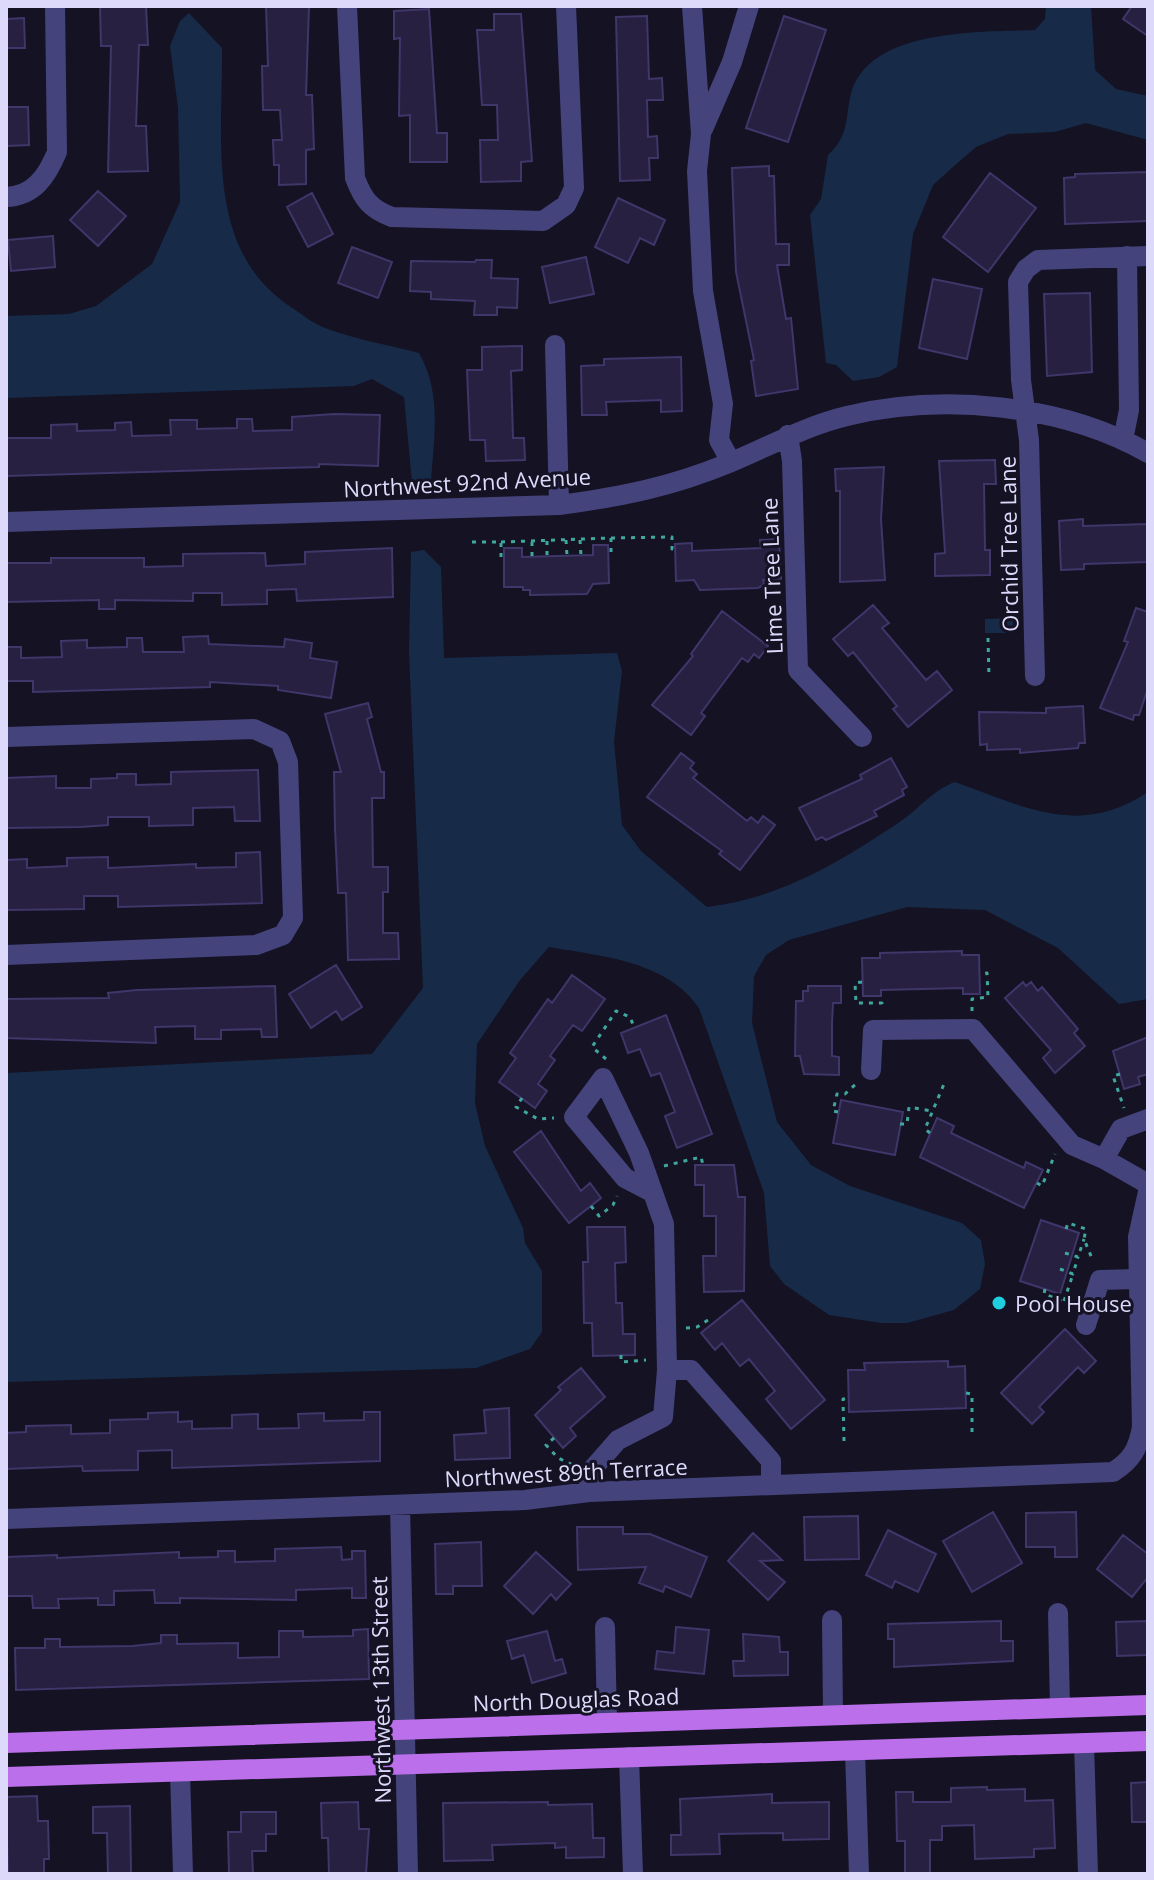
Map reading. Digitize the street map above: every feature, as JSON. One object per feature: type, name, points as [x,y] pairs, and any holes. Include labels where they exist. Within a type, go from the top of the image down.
[{"type":"main road","name":"North Douglas Road","points":[[6,1743],[1148,1705]]},
{"type":"main road","points":[[1111,1743],[1148,1729]]},
{"type":"main road","points":[[6,1777],[1148,1741]]},
{"type":"street","points":[[14,196],[48,172],[57,152],[55,6]]},
{"type":"street","points":[[347,6],[355,178],[363,199],[377,211],[392,217],[543,221],[566,205],[574,188],[566,6]]},
{"type":"street","points":[[692,6],[701,134],[697,171],[703,291],[723,404],[719,440],[731,462]]},
{"type":"street","points":[[701,134],[732,62],[749,6]]},
{"type":"street","points":[[1123,440],[1129,410],[1127,256],[1148,256]]},
{"type":"street","name":"Orchid Tree Lane","points":[[1035,676],[1029,440],[1018,282],[1026,269],[1038,260],[1127,256]]},
{"type":"street","points":[[555,345],[559,505]]},
{"type":"street","name":"Northwest 92nd Avenue","points":[[6,522],[559,505],[638,494],[731,462],[788,435],[847,416],[934,404],[1025,411],[1123,440],[1148,453]]},
{"type":"street","name":"Lime Tree Lane","points":[[788,435],[792,461],[798,670],[862,737]]},
{"type":"street","points":[[6,737],[254,729],[280,741],[288,762],[293,918],[283,935],[256,945],[6,955]]},
{"type":"street","points":[[871,1070],[877,1030],[973,1029],[1072,1145],[1148,1184]]},
{"type":"street","points":[[589,1482],[618,1440],[663,1417],[667,1364],[664,1224],[649,1182],[603,1078],[574,1117],[625,1178],[649,1182]]},
{"type":"street","points":[[1104,1159],[1121,1129],[1139,1122]]},
{"type":"street","points":[[1088,1318],[1100,1280],[1142,1285],[1139,1220],[1148,1192]]},
{"type":"street","name":"Northwest 89th Terrace","points":[[6,1519],[525,1500],[589,1482],[771,1485],[1113,1472],[1127,1463],[1138,1448],[1142,1427],[1142,1285]]},
{"type":"street","points":[[667,1364],[691,1370],[771,1461],[771,1485]]},
{"type":"street","name":"Northwest 13th Street","points":[[400,1505],[408,1874]]},
{"type":"street","points":[[1058,1613],[1060,1708]]},
{"type":"street","points":[[832,1620],[833,1715]]},
{"type":"street","points":[[605,1627],[607,1722]]},
{"type":"street","points":[[1084,1743],[1088,1874]]},
{"type":"street","points":[[855,1751],[859,1874]]},
{"type":"street","points":[[629,1757],[633,1874]]},
{"type":"street","points":[[180,1772],[183,1874]]},
{"type":"path","points":[[472,542],[672,537],[672,549],[675,549]]},
{"type":"path","points":[[608,553],[611,553],[611,538]]},
{"type":"path","points":[[566,540],[567,556]]},
{"type":"path","points":[[580,540],[581,556]]},
{"type":"path","points":[[547,541],[547,556]]},
{"type":"path","points":[[501,542],[501,558],[504,558]]},
{"type":"path","points":[[532,542],[532,556]]},
{"type":"path","points":[[988,638],[989,678]]},
{"type":"path","points":[[973,1029],[972,999],[988,997],[987,973],[980,974]]},
{"type":"path","points":[[862,982],[855,983],[856,1003],[882,1003],[877,1030]]},
{"type":"path","points":[[603,1078],[607,1057],[592,1047],[616,1011],[630,1017],[634,1027]]},
{"type":"path","points":[[838,1112],[833,1111],[837,1094],[845,1094],[871,1070]]},
{"type":"path","points":[[1120,1074],[1113,1076],[1139,1122]]},
{"type":"path","points":[[930,1133],[925,1129],[944,1084]]},
{"type":"path","points":[[522,1098],[516,1107],[538,1119],[574,1117]]},
{"type":"path","points":[[900,1124],[907,1124],[909,1107],[932,1111]]},
{"type":"path","points":[[1037,1183],[1042,1186],[1058,1150]]},
{"type":"path","points":[[649,1182],[701,1157],[703,1165]]},
{"type":"path","points":[[591,1206],[599,1216],[613,1205],[625,1178]]},
{"type":"path","points":[[1064,1302],[1086,1229],[1068,1223],[1066,1229]]},
{"type":"path","points":[[1084,1239],[1100,1280]]},
{"type":"path","points":[[1065,1253],[1078,1257]]},
{"type":"path","points":[[1060,1269],[1073,1274]]},
{"type":"path","points":[[1045,1289],[1044,1294],[1064,1302],[1088,1318]]},
{"type":"path","points":[[666,1328],[697,1327],[708,1320],[712,1324]]},
{"type":"path","points":[[621,1355],[621,1362],[667,1364]]},
{"type":"path","points":[[966,1393],[972,1394],[972,1437]]},
{"type":"path","points":[[844,1441],[843,1399],[848,1398]]},
{"type":"path","points":[[554,1438],[546,1445],[589,1482]]},
{"type":"water","points":[[1046,6],[1091,6],[1095,70],[1116,89],[1148,96],[1148,140],[1086,123],[1055,132],[1008,134],[976,147],[933,185],[913,234],[897,367],[879,377],[853,381],[836,365],[826,363],[810,215],[821,199],[828,155],[842,136],[850,96],[859,76],[874,61],[893,49],[915,41],[965,33],[1035,30],[1045,19]]},
{"type":"water","points":[[189,13],[222,48],[221,157],[232,226],[245,258],[265,286],[317,324],[419,353],[434,399],[431,481],[412,482],[404,397],[372,379],[354,386],[6,398],[6,316],[69,314],[96,306],[152,264],[180,202],[178,108],[170,46],[180,21]]},
{"type":"water","points":[[424,550],[441,567],[444,658],[617,653],[622,671],[614,742],[622,825],[641,851],[707,907],[760,896],[809,876],[878,836],[955,782],[1029,808],[1075,816],[1123,806],[1148,792],[1148,999],[1119,1004],[1058,948],[985,910],[907,907],[789,940],[766,955],[754,976],[752,1023],[777,1122],[811,1165],[850,1186],[962,1223],[981,1240],[985,1264],[980,1289],[954,1310],[907,1323],[881,1323],[829,1315],[784,1284],[770,1266],[764,1193],[699,1008],[686,992],[651,970],[632,963],[549,947],[520,980],[477,1044],[475,1103],[485,1146],[523,1228],[525,1243],[542,1271],[542,1332],[530,1349],[476,1368],[6,1382],[6,1073],[372,1054],[423,988],[409,652],[411,552]]},
{"type":"water","points":[[1013,618],[1013,633],[985,633],[985,619]]},
{"type":"building","points":[[100,6],[146,6],[148,45],[139,45],[136,126],[146,126],[148,171],[108,172],[111,46],[101,46]]},
{"type":"building","points":[[266,6],[309,6],[306,95],[312,95],[314,149],[306,150],[306,184],[279,185],[279,165],[274,165],[273,140],[282,140],[280,110],[263,110],[262,66],[268,66]]},
{"type":"building","points":[[1132,6],[1148,6],[1148,36],[1123,19]]},
{"type":"building","points":[[429,9],[437,133],[447,133],[447,162],[410,162],[410,115],[399,116],[400,38],[394,39],[394,11]]},
{"type":"building","points":[[494,14],[521,14],[532,161],[521,162],[521,181],[481,182],[480,140],[498,140],[497,105],[482,105],[477,30],[494,30]]},
{"type":"building","points":[[647,16],[649,79],[662,78],[663,100],[647,100],[648,137],[657,136],[658,158],[649,158],[650,180],[620,181],[616,17]]},
{"type":"building","points":[[784,16],[826,30],[788,142],[746,128]]},
{"type":"building","points":[[24,18],[25,48],[6,48],[6,19]]},
{"type":"building","points":[[6,107],[28,107],[29,145],[7,146]]},
{"type":"building","points":[[769,166],[769,176],[774,176],[776,244],[789,244],[789,265],[777,265],[786,319],[791,318],[798,389],[756,396],[751,361],[754,360],[736,272],[732,168]]},
{"type":"building","points":[[1148,172],[1148,221],[1065,224],[1064,178],[1075,177],[1075,174]]},
{"type":"building","points":[[990,173],[1036,208],[988,272],[943,237]]},
{"type":"building","points":[[98,191],[126,216],[98,246],[70,220]]},
{"type":"building","points":[[312,193],[333,234],[308,247],[287,207]]},
{"type":"building","points":[[618,198],[665,220],[654,245],[640,238],[628,263],[595,247]]},
{"type":"building","points":[[53,236],[55,267],[11,271],[8,240]]},
{"type":"building","points":[[352,247],[392,262],[378,298],[338,283]]},
{"type":"building","points":[[586,257],[594,294],[550,303],[542,267]]},
{"type":"building","points":[[492,260],[491,278],[518,279],[517,308],[497,307],[497,315],[474,315],[475,301],[431,299],[431,292],[410,291],[411,261]]},
{"type":"building","points":[[933,279],[982,289],[967,359],[919,348]]},
{"type":"building","points":[[1090,293],[1092,372],[1047,376],[1044,294]]},
{"type":"building","points":[[522,346],[522,370],[511,371],[513,438],[524,438],[525,460],[486,461],[485,440],[470,440],[467,370],[482,370],[482,347]]},
{"type":"building","points":[[681,357],[682,411],[661,412],[661,400],[606,402],[607,415],[582,415],[581,366],[604,365],[604,359]]},
{"type":"building","points":[[380,415],[378,466],[319,464],[319,467],[6,476],[6,438],[51,438],[51,425],[77,424],[77,431],[115,430],[115,423],[131,422],[132,436],[171,435],[170,420],[197,420],[197,429],[237,428],[237,419],[252,419],[253,431],[292,430],[292,417]]},
{"type":"building","points":[[995,460],[996,484],[984,484],[985,550],[990,550],[990,575],[935,576],[935,554],[945,553],[939,461]]},
{"type":"building","points":[[884,467],[881,519],[885,580],[840,582],[840,491],[836,491],[835,469]]},
{"type":"building","points":[[1083,519],[1083,526],[1148,524],[1148,562],[1084,564],[1084,569],[1061,570],[1059,521]]},
{"type":"building","points":[[779,539],[781,579],[763,580],[764,585],[758,588],[700,590],[694,580],[676,581],[675,544],[692,543],[692,551],[761,548],[760,540]]},
{"type":"building","points":[[593,545],[608,545],[609,583],[593,584],[587,594],[530,595],[530,590],[523,590],[523,587],[504,587],[504,548],[522,548],[522,557],[593,555]]},
{"type":"building","points":[[392,548],[393,597],[297,601],[296,589],[267,590],[267,604],[222,605],[222,593],[193,593],[193,601],[115,600],[115,609],[99,609],[99,600],[6,602],[6,563],[51,563],[51,558],[144,558],[144,567],[183,566],[183,554],[265,553],[266,566],[305,564],[305,552]]},
{"type":"building","points":[[873,605],[889,623],[882,628],[926,680],[937,671],[952,690],[908,727],[893,709],[897,706],[853,652],[848,656],[833,639]]},
{"type":"building","points":[[1136,608],[1148,612],[1148,688],[1139,715],[1134,715],[1133,720],[1100,708],[1128,642],[1124,641]]},
{"type":"building","points":[[722,611],[768,646],[759,658],[754,654],[748,662],[742,658],[701,713],[705,716],[691,735],[652,705],[693,656],[691,654]]},
{"type":"building","points":[[208,636],[209,644],[284,647],[285,639],[312,643],[310,658],[337,662],[331,698],[278,690],[278,686],[210,682],[210,687],[33,692],[33,681],[6,681],[6,647],[21,647],[21,658],[62,657],[61,641],[87,640],[87,648],[127,647],[127,638],[142,638],[143,652],[184,652],[183,637]]},
{"type":"building","points":[[368,703],[372,717],[367,719],[381,772],[384,772],[384,798],[372,798],[373,867],[388,867],[388,892],[383,892],[383,933],[398,933],[399,959],[348,960],[346,893],[338,893],[334,772],[341,772],[325,714]]},
{"type":"building","points":[[1083,706],[1085,743],[1079,743],[1078,748],[1020,753],[1020,749],[987,750],[987,744],[980,745],[979,712],[1046,713],[1046,708]]},
{"type":"building","points":[[681,753],[694,763],[690,768],[697,774],[693,778],[747,821],[751,817],[758,823],[763,816],[775,825],[740,870],[719,854],[722,851],[647,797]]},
{"type":"building","points":[[891,758],[907,787],[902,790],[904,795],[874,811],[877,816],[826,840],[822,837],[816,840],[799,808],[862,779],[860,775]]},
{"type":"building","points":[[258,770],[260,821],[235,821],[234,807],[193,808],[193,825],[149,826],[149,817],[108,817],[108,825],[6,828],[6,778],[56,776],[56,788],[91,788],[91,779],[117,778],[117,774],[136,774],[136,785],[171,784],[171,772]]},
{"type":"building","points":[[260,852],[262,903],[118,907],[118,896],[84,896],[84,909],[6,910],[6,860],[27,859],[27,868],[67,866],[67,858],[108,857],[108,868],[196,864],[196,868],[236,867],[236,853]]},
{"type":"building","points":[[962,951],[962,955],[979,955],[980,994],[963,994],[963,988],[881,990],[881,996],[863,996],[862,958],[880,958],[880,953]]},
{"type":"building","points":[[336,965],[362,1007],[342,1020],[336,1011],[311,1028],[289,994]]},
{"type":"building","points":[[572,975],[605,999],[582,1031],[573,1025],[550,1056],[555,1060],[538,1084],[547,1091],[535,1108],[499,1082],[516,1058],[510,1053],[548,999],[552,1003]]},
{"type":"building","points":[[1023,982],[1026,986],[1031,982],[1038,991],[1042,987],[1078,1029],[1074,1033],[1085,1046],[1055,1073],[1043,1058],[1051,1050],[1005,998]]},
{"type":"building","points":[[275,986],[277,1037],[262,1037],[261,1029],[221,1030],[221,1039],[195,1039],[195,1026],[155,1027],[156,1043],[6,1038],[6,999],[109,998],[108,993],[137,990]]},
{"type":"building","points":[[808,986],[841,986],[841,1003],[833,1003],[832,1024],[832,1056],[839,1057],[839,1075],[804,1074],[800,1056],[795,1056],[796,1001],[803,1001],[803,991],[808,991]]},
{"type":"building","points":[[666,1015],[712,1134],[677,1148],[665,1116],[675,1112],[660,1073],[651,1076],[640,1049],[628,1053],[621,1033]]},
{"type":"building","points":[[1148,1037],[1148,1074],[1138,1077],[1140,1084],[1124,1089],[1113,1051]]},
{"type":"building","points":[[841,1100],[903,1112],[895,1155],[833,1143]]},
{"type":"building","points":[[937,1118],[954,1126],[951,1133],[1024,1168],[1026,1162],[1043,1170],[1024,1208],[920,1157]]},
{"type":"building","points":[[541,1131],[581,1191],[590,1183],[601,1198],[569,1223],[514,1152]]},
{"type":"building","points":[[695,1165],[734,1165],[738,1197],[745,1197],[744,1291],[704,1292],[703,1256],[716,1256],[716,1216],[704,1216],[704,1185],[695,1185]]},
{"type":"building","points":[[1041,1220],[1079,1233],[1060,1294],[1020,1281]]},
{"type":"building","points":[[587,1227],[625,1227],[626,1262],[615,1263],[616,1303],[622,1303],[623,1334],[635,1334],[635,1355],[593,1356],[592,1323],[584,1323],[583,1262],[588,1262]]},
{"type":"building","points":[[742,1300],[825,1400],[791,1429],[766,1399],[775,1391],[749,1359],[740,1366],[722,1343],[715,1350],[701,1333]]},
{"type":"building","points":[[1065,1329],[1096,1361],[1084,1373],[1078,1367],[1039,1407],[1044,1412],[1032,1424],[1001,1393]]},
{"type":"building","points":[[948,1361],[948,1367],[965,1366],[966,1408],[849,1412],[848,1370],[865,1370],[864,1363]]},
{"type":"building","points":[[581,1368],[605,1397],[570,1428],[576,1436],[563,1448],[535,1415],[561,1390],[558,1387]]},
{"type":"building","points":[[509,1408],[510,1458],[455,1460],[454,1435],[486,1433],[484,1410]]},
{"type":"building","points":[[178,1412],[178,1422],[192,1421],[192,1429],[232,1428],[232,1415],[258,1414],[258,1429],[299,1428],[298,1414],[324,1413],[324,1421],[364,1420],[364,1412],[380,1412],[380,1461],[172,1468],[172,1450],[138,1451],[138,1470],[83,1471],[82,1466],[6,1469],[6,1433],[26,1432],[26,1426],[71,1425],[71,1434],[110,1433],[110,1420],[148,1419],[148,1413]]},
{"type":"building","points":[[993,1512],[1022,1563],[972,1592],[943,1541]]},
{"type":"building","points":[[1076,1512],[1077,1557],[1055,1557],[1055,1547],[1026,1547],[1026,1513]]},
{"type":"building","points":[[858,1516],[859,1559],[805,1560],[804,1517]]},
{"type":"building","points":[[577,1527],[623,1527],[623,1534],[650,1534],[707,1557],[691,1597],[665,1586],[663,1592],[639,1583],[646,1567],[578,1570]]},
{"type":"building","points":[[888,1530],[936,1554],[918,1592],[895,1581],[892,1588],[866,1575]]},
{"type":"building","points":[[753,1533],[782,1560],[760,1561],[785,1582],[768,1600],[728,1561]]},
{"type":"building","points":[[1123,1535],[1148,1554],[1148,1577],[1132,1597],[1097,1569]]},
{"type":"building","points":[[481,1542],[482,1586],[453,1586],[453,1594],[436,1594],[435,1544]]},
{"type":"building","points":[[341,1547],[342,1560],[352,1559],[352,1551],[365,1551],[366,1598],[352,1598],[352,1588],[296,1590],[296,1600],[180,1598],[180,1603],[155,1603],[154,1590],[114,1591],[114,1605],[98,1605],[98,1598],[58,1599],[59,1608],[33,1608],[32,1596],[6,1596],[6,1557],[57,1555],[57,1558],[179,1552],[179,1558],[218,1557],[218,1551],[235,1551],[235,1562],[275,1561],[275,1549]]},
{"type":"building","points":[[536,1552],[571,1584],[556,1600],[551,1594],[533,1614],[504,1586]]},
{"type":"building","points":[[1001,1621],[1001,1641],[1013,1641],[1013,1661],[894,1667],[894,1639],[888,1639],[888,1624]]},
{"type":"building","points":[[1148,1621],[1148,1655],[1117,1656],[1116,1622]]},
{"type":"building","points":[[676,1627],[709,1630],[704,1674],[655,1669],[657,1651],[674,1653]]},
{"type":"building","points":[[368,1629],[369,1679],[16,1690],[15,1648],[45,1648],[45,1639],[60,1639],[60,1647],[132,1646],[161,1643],[161,1635],[177,1635],[177,1644],[238,1643],[238,1658],[279,1657],[279,1631],[303,1631],[303,1637],[353,1636],[353,1630]]},
{"type":"building","points":[[547,1631],[555,1661],[562,1659],[566,1673],[532,1683],[524,1655],[512,1659],[507,1641]]},
{"type":"building","points":[[743,1634],[779,1637],[780,1652],[788,1652],[788,1675],[734,1676],[733,1661],[744,1661]]},
{"type":"building","points":[[1148,1782],[1148,1822],[1132,1822],[1131,1783]]},
{"type":"building","points":[[987,1787],[987,1790],[1025,1789],[1025,1801],[1053,1800],[1055,1848],[1034,1849],[1034,1857],[975,1859],[974,1825],[942,1826],[942,1840],[930,1840],[930,1874],[905,1874],[905,1841],[897,1841],[896,1792],[913,1792],[913,1802],[951,1802],[951,1788]]},
{"type":"building","points":[[772,1794],[772,1803],[829,1802],[829,1839],[783,1840],[783,1833],[719,1834],[720,1854],[671,1855],[671,1835],[681,1835],[680,1799]]},
{"type":"building","points":[[37,1796],[38,1821],[48,1821],[49,1859],[44,1859],[44,1874],[8,1874],[6,1797]]},
{"type":"building","points":[[358,1802],[359,1829],[369,1829],[366,1874],[329,1874],[328,1838],[322,1838],[321,1803]]},
{"type":"building","points":[[548,1802],[548,1805],[592,1804],[593,1838],[604,1838],[604,1857],[566,1858],[566,1847],[555,1848],[555,1843],[492,1845],[493,1860],[444,1861],[443,1803]]},
{"type":"building","points":[[130,1806],[131,1874],[108,1874],[107,1833],[93,1833],[93,1807]]},
{"type":"building","points":[[241,1812],[276,1812],[276,1834],[266,1834],[266,1851],[252,1851],[253,1874],[229,1874],[228,1832],[241,1832]]},
{"type":"place","name":"Pool House","points":[[999,1303]]}]
